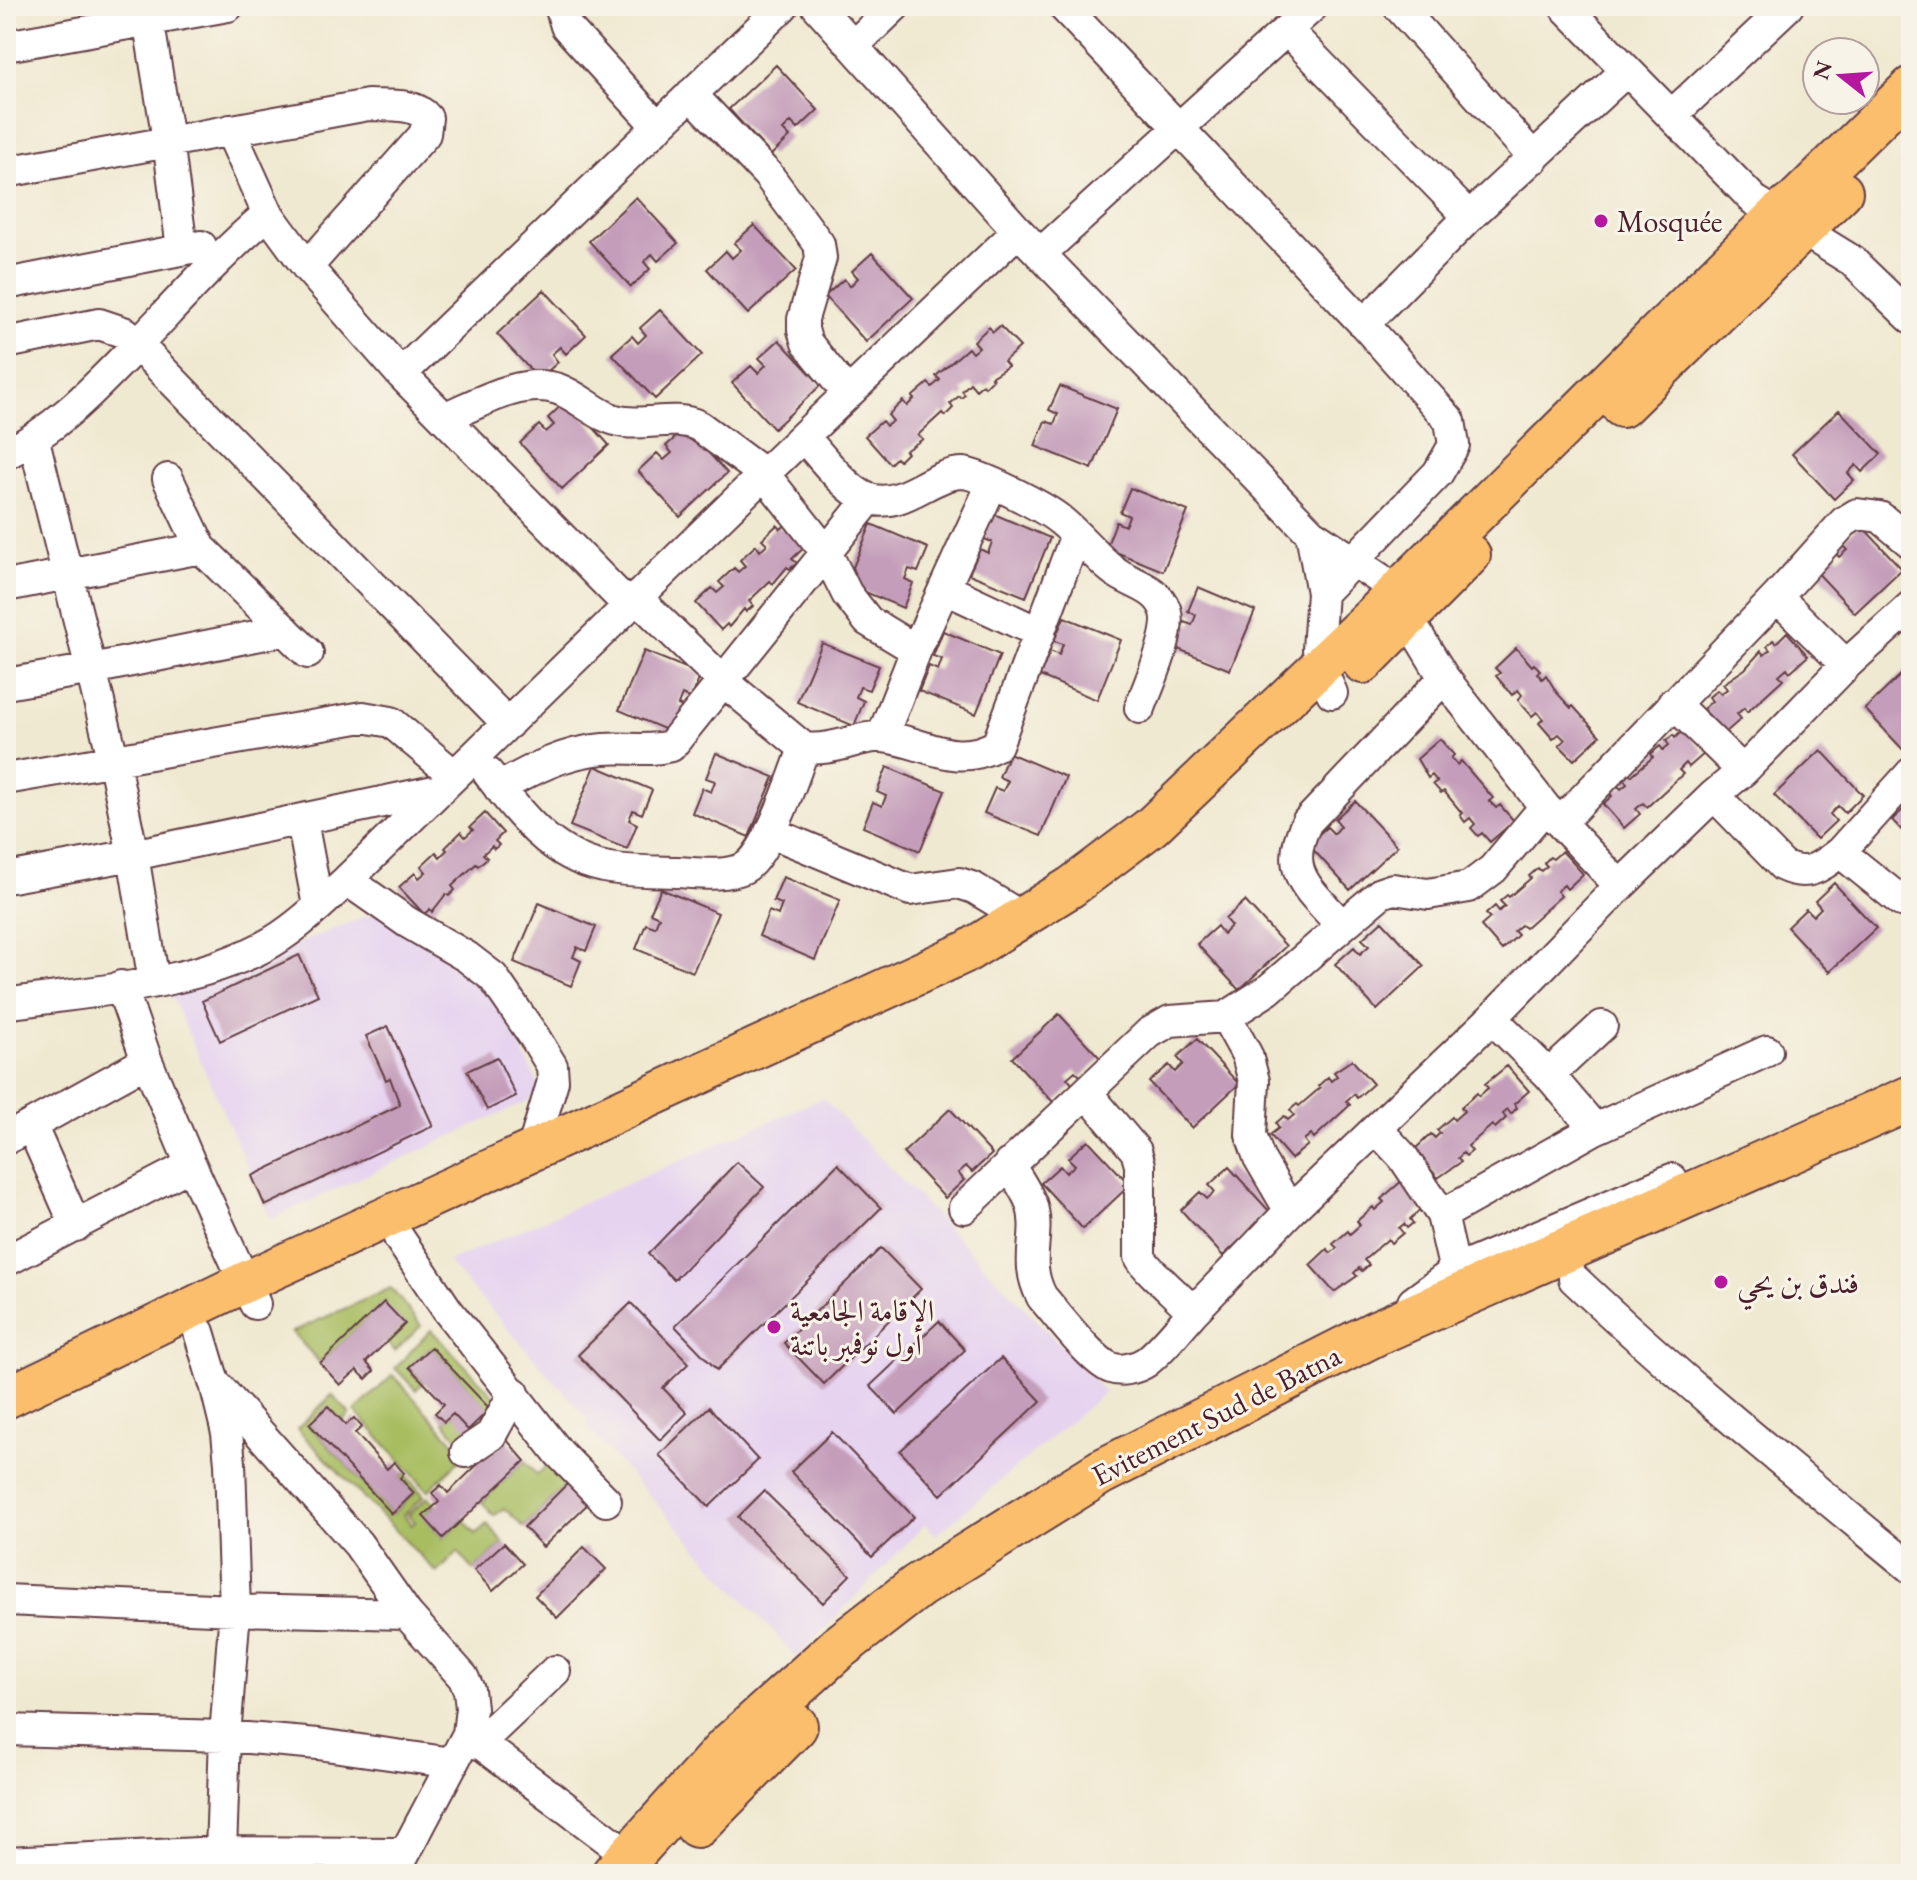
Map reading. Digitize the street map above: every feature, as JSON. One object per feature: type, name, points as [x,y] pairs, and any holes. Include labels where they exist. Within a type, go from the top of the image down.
[{"type":"highway","name":"Evitement Sud de Batna","points":[[632,1868],[755,1764],[827,1695],[964,1584],[1049,1532],[1170,1466],[1386,1361],[1776,1191],[1910,1109]]},
{"type":"highway","name":"Evitement Sud de Batna","points":[[632,1868],[728,1747],[838,1648],[918,1586],[1101,1472],[1376,1333],[1910,1109]]},
{"type":"main road","points":[[1791,222],[1795,201],[1911,87]]},
{"type":"main road","points":[[6,1398],[249,1294],[399,1238],[928,1000],[1017,953],[1105,896],[1170,844],[1326,680],[1402,606],[1464,561],[1791,222],[1911,124]]},
{"type":"main road","points":[[6,1424],[199,1332],[249,1294],[532,1151],[968,951],[1071,887],[1151,827],[1326,680]]},
{"type":"street","points":[[6,46],[147,13],[228,6]]},
{"type":"street","points":[[560,6],[566,26],[658,127]]},
{"type":"street","points":[[401,374],[783,6]]},
{"type":"street","points":[[817,6],[1018,231],[1311,533],[1379,578],[1402,606],[1444,678],[1553,815],[1620,886]]},
{"type":"street","points":[[853,46],[895,6]]},
{"type":"street","points":[[1063,6],[1364,324],[1450,421],[1455,436],[1449,457],[1438,473],[1322,593]]},
{"type":"street","points":[[1040,254],[1313,6]]},
{"type":"street","points":[[1398,6],[1534,158]]},
{"type":"street","points":[[1564,6],[1754,200],[1851,260],[1911,318]]},
{"type":"street","points":[[1672,115],[1788,6]]},
{"type":"street","points":[[147,13],[182,249]]},
{"type":"street","points":[[1287,30],[1469,217]]},
{"type":"street","points":[[1364,324],[1469,217],[1627,70]]},
{"type":"street","points":[[691,94],[768,175],[819,244],[821,258],[803,319],[803,330],[807,343],[848,394]]},
{"type":"street","points":[[6,172],[368,105],[422,112],[427,118],[425,134],[307,267]]},
{"type":"street","points":[[230,130],[268,214],[307,267],[401,374],[633,602],[804,748],[818,750],[882,737],[942,754],[970,755],[997,745],[1076,535]]},
{"type":"street","points":[[6,454],[34,440],[56,424],[235,242],[268,214]]},
{"type":"street","points":[[6,1004],[186,976],[270,943],[302,921],[1018,231]]},
{"type":"street","points":[[6,284],[182,249],[235,242]]},
{"type":"street","points":[[6,343],[99,324],[115,327],[139,343],[508,724]]},
{"type":"street","points":[[444,418],[523,387],[557,389],[606,416],[624,422],[688,421],[764,474],[826,552],[847,594],[868,621],[916,650]]},
{"type":"street","points":[[804,437],[852,488],[869,499],[887,500],[910,493],[947,475],[974,474],[1049,513],[1115,572],[1157,595],[1167,611],[1165,637],[1140,708]]},
{"type":"street","points":[[34,440],[113,758],[154,982]]},
{"type":"street","points":[[168,479],[201,548],[308,653]]},
{"type":"street","points":[[882,737],[916,650],[992,484]]},
{"type":"street","points":[[499,788],[568,755],[605,748],[643,751],[671,746],[869,499]]},
{"type":"street","points":[[964,1208],[1149,1033],[1170,1021],[1226,1017],[1268,990],[1381,893],[1393,889],[1428,894],[1469,887],[1493,869],[1673,703],[1777,597],[1844,522],[1857,514],[1880,517],[1911,543]]},
{"type":"street","points":[[1311,533],[1322,593],[1318,649],[1326,680]]},
{"type":"street","points":[[6,586],[201,548]]},
{"type":"street","points":[[946,589],[1040,633]]},
{"type":"street","points":[[1777,597],[1846,665]]},
{"type":"street","points":[[1009,1164],[1031,1203],[1034,1219],[1031,1271],[1042,1297],[1099,1361],[1112,1369],[1143,1364],[1161,1349],[1290,1211],[1492,1018],[1620,886],[1743,771],[1846,665],[1911,606]]},
{"type":"street","points":[[6,684],[285,630]]},
{"type":"street","points":[[1342,926],[1299,875],[1295,853],[1299,837],[1307,822],[1444,678]]},
{"type":"street","points":[[1673,703],[1743,771]]},
{"type":"street","points":[[6,779],[363,717],[391,722],[456,774],[499,788],[563,853],[605,868],[714,874],[745,868],[756,857],[770,832],[804,748]]},
{"type":"street","points":[[1714,795],[1783,866],[1795,872],[1820,867],[1840,852],[1911,773]]},
{"type":"street","points":[[6,878],[302,821],[456,774]]},
{"type":"street","points":[[302,821],[318,906]]},
{"type":"street","points":[[770,832],[910,890],[959,883],[974,888],[1022,917]]},
{"type":"street","points":[[1840,852],[1901,901],[1911,903]]},
{"type":"street","points":[[347,880],[493,977],[527,1025],[552,1066],[553,1081],[532,1151]]},
{"type":"street","points":[[121,986],[147,1061],[249,1294]]},
{"type":"street","points":[[1226,1017],[1247,1055],[1254,1081],[1251,1135],[1259,1158],[1290,1211]]},
{"type":"street","points":[[1492,1018],[1549,1075],[1595,1129]]},
{"type":"street","points":[[1549,1075],[1602,1026]]},
{"type":"street","points":[[1442,1215],[1595,1129],[1767,1051]]},
{"type":"street","points":[[76,1226],[18,1132],[147,1061]]},
{"type":"street","points":[[1087,1093],[1136,1151],[1140,1165],[1140,1257],[1145,1267],[1193,1312]]},
{"type":"street","points":[[1376,1333],[1455,1271],[1842,1105],[1910,1109]]},
{"type":"street","points":[[1377,1129],[1403,1157],[1442,1215],[1455,1271]]},
{"type":"street","points":[[6,1261],[191,1165]]},
{"type":"street","points":[[399,1238],[448,1311],[559,1453],[606,1501]]},
{"type":"street","points":[[1574,1279],[1644,1345],[1737,1425],[1911,1568]]},
{"type":"street","points":[[199,1332],[227,1433],[230,1463],[235,1610],[225,1736],[221,1852]]},
{"type":"street","points":[[214,1382],[358,1544],[407,1614],[463,1677],[469,1690],[473,1739],[632,1868]]},
{"type":"street","points":[[466,1452],[491,1435],[514,1393]]},
{"type":"street","points":[[6,1600],[407,1614]]},
{"type":"street","points":[[6,1862],[221,1852],[400,1863],[453,1763],[473,1739],[555,1671]]},
{"type":"street","points":[[6,1730],[225,1736],[318,1744],[453,1763]]},
{"type":"shaded area","points":[[384,909],[490,984],[543,1094],[271,1219],[171,995]]},
{"type":"shaded area","name":"الإقامة الجامعية أول نوفمبر باتنة","points":[[823,1098],[1105,1392],[936,1535],[925,1524],[797,1658],[586,1426],[590,1421],[448,1262]]},
{"type":"green space","points":[[391,1288],[421,1326],[395,1351],[386,1342],[384,1303],[320,1363],[292,1332]]},
{"type":"green space","points":[[431,1330],[500,1402],[466,1448],[444,1422],[453,1414],[489,1409],[431,1347],[409,1367],[423,1382],[416,1390],[395,1368]]},
{"type":"green space","points":[[393,1375],[465,1455],[428,1491],[355,1411]]},
{"type":"green space","points":[[332,1395],[350,1414],[342,1422],[309,1425],[392,1514],[414,1494],[400,1478],[404,1473],[424,1496],[404,1515],[412,1525],[415,1522],[408,1515],[428,1497],[435,1505],[424,1516],[443,1538],[463,1519],[476,1534],[487,1524],[504,1543],[474,1570],[458,1552],[437,1573],[297,1429]]},
{"type":"green space","points":[[553,1459],[574,1477],[524,1527],[504,1508],[494,1516],[482,1502],[525,1461],[537,1475]]},
{"type":"building","points":[[776,65],[818,110],[798,129],[791,122],[783,130],[790,137],[771,155],[729,109]]},
{"type":"building","points":[[636,197],[678,243],[658,261],[652,254],[644,262],[650,269],[631,287],[589,241]]},
{"type":"building","points":[[754,225],[796,270],[748,314],[707,269],[726,251],[732,258],[741,250],[734,243]]},
{"type":"building","points":[[872,253],[913,298],[866,342],[825,296],[844,279],[850,286],[858,278],[852,271]]},
{"type":"building","points":[[544,290],[586,335],[566,354],[560,347],[552,354],[558,362],[539,379],[497,334]]},
{"type":"building","points":[[660,310],[702,355],[655,399],[612,354],[632,336],[638,343],[646,335],[640,328]]},
{"type":"building","points":[[1000,326],[1020,347],[1004,361],[1008,366],[991,377],[993,379],[985,387],[983,384],[976,390],[970,383],[962,391],[965,395],[950,404],[953,408],[945,416],[942,413],[918,435],[923,439],[905,451],[907,453],[899,461],[896,458],[890,464],[865,436],[882,421],[886,426],[893,421],[888,415],[903,401],[907,406],[928,383],[932,387],[940,380],[936,376],[968,348],[972,353],[979,347],[974,341],[989,327],[993,332]]},
{"type":"building","points":[[779,340],[821,385],[774,429],[732,383],[751,366],[758,373],[766,365],[759,358]]},
{"type":"building","points":[[1060,386],[1117,409],[1092,469],[1035,446],[1045,421],[1054,424],[1058,414],[1049,410]]},
{"type":"building","points":[[568,399],[609,445],[562,489],[520,443],[539,425],[546,432],[554,425],[548,418]]},
{"type":"building","points":[[1839,410],[1881,454],[1862,472],[1856,465],[1848,473],[1854,480],[1834,499],[1792,454]]},
{"type":"building","points":[[686,428],[727,473],[680,517],[638,471],[657,453],[664,460],[672,453],[666,446]]},
{"type":"building","points":[[1130,488],[1188,511],[1163,571],[1106,548],[1116,522],[1125,526],[1129,516],[1120,512]]},
{"type":"building","points":[[994,514],[1050,538],[1026,597],[969,574],[980,549],[988,553],[992,542],[984,539]]},
{"type":"building","points":[[788,523],[808,544],[792,559],[797,563],[790,569],[787,567],[773,584],[770,581],[749,601],[753,606],[746,612],[744,609],[729,627],[727,624],[721,630],[696,603],[712,588],[717,593],[724,587],[719,582],[734,568],[738,572],[745,566],[740,560],[756,545],[760,551],[767,544],[762,539],[777,525],[781,529]]},
{"type":"building","points":[[871,524],[928,548],[918,572],[909,569],[905,579],[913,583],[903,608],[846,584]]},
{"type":"building","points":[[1860,524],[1902,569],[1855,613],[1813,568],[1832,550],[1839,557],[1847,550],[1840,543]]},
{"type":"building","points":[[1198,587],[1255,611],[1230,670],[1173,647],[1184,622],[1192,625],[1196,615],[1188,611]]},
{"type":"building","points":[[1064,617],[1121,640],[1097,700],[1040,676],[1050,651],[1059,655],[1063,644],[1054,641]]},
{"type":"building","points":[[943,631],[1000,655],[976,714],[919,691],[929,666],[938,670],[942,659],[933,656]]},
{"type":"building","points":[[1787,632],[1808,656],[1790,672],[1787,668],[1779,675],[1783,679],[1747,712],[1744,708],[1737,714],[1741,719],[1725,733],[1703,709],[1712,701],[1709,697],[1717,690],[1721,694],[1727,689],[1723,684],[1745,669],[1761,651],[1764,655],[1770,650],[1767,646],[1773,640],[1776,643]]},
{"type":"building","points":[[822,643],[879,666],[869,690],[860,687],[856,697],[864,701],[854,726],[797,702]]},
{"type":"building","points":[[1516,648],[1532,666],[1534,664],[1540,670],[1537,673],[1542,679],[1546,675],[1557,693],[1600,736],[1574,760],[1559,745],[1565,740],[1559,734],[1553,739],[1539,723],[1543,719],[1537,712],[1532,716],[1518,700],[1522,695],[1518,690],[1512,695],[1496,676],[1500,673],[1495,668]]},
{"type":"building","points":[[644,651],[701,674],[691,699],[682,695],[678,705],[686,709],[676,734],[619,710]]},
{"type":"building","points":[[1911,665],[1911,750],[1907,754],[1865,709]]},
{"type":"building","points":[[1684,729],[1705,753],[1689,767],[1686,763],[1679,770],[1683,774],[1647,807],[1643,803],[1636,809],[1640,814],[1624,828],[1603,804],[1612,796],[1608,792],[1617,785],[1621,789],[1627,784],[1623,779],[1653,757],[1651,754],[1660,746],[1663,750],[1669,745],[1666,741],[1673,735],[1675,738]]},
{"type":"building","points":[[1440,739],[1454,755],[1451,758],[1457,765],[1461,761],[1493,798],[1489,801],[1496,808],[1500,805],[1514,821],[1490,842],[1482,833],[1478,836],[1471,828],[1475,824],[1470,818],[1465,822],[1460,815],[1462,813],[1444,791],[1441,793],[1433,784],[1437,781],[1432,775],[1428,778],[1417,759]]},
{"type":"building","points":[[1821,750],[1863,795],[1845,813],[1838,806],[1830,814],[1836,821],[1817,839],[1774,795]]},
{"type":"building","points":[[716,753],[774,777],[749,837],[692,813],[702,788],[711,792],[715,781],[706,778]]},
{"type":"building","points":[[1009,753],[1066,777],[1041,836],[984,813],[995,788],[1003,791],[1008,781],[999,777]]},
{"type":"building","points":[[595,766],[652,790],[642,814],[633,810],[629,820],[637,824],[627,849],[570,826]]},
{"type":"building","points":[[887,767],[945,791],[920,851],[863,827],[873,802],[882,806],[886,796],[877,792]]},
{"type":"building","points":[[1355,801],[1397,846],[1350,890],[1308,844],[1327,827],[1334,834],[1341,826],[1335,819]]},
{"type":"building","points":[[1911,802],[1911,840],[1892,820]]},
{"type":"building","points":[[485,813],[503,833],[495,841],[499,845],[494,849],[492,846],[483,854],[487,858],[452,886],[455,890],[449,896],[446,894],[432,912],[430,909],[424,914],[399,887],[415,873],[419,878],[426,872],[421,866],[436,852],[440,857],[461,832],[465,837],[473,830],[470,827]]},
{"type":"building","points":[[1562,851],[1583,874],[1567,889],[1564,885],[1557,891],[1561,896],[1525,928],[1521,925],[1514,931],[1518,935],[1502,950],[1481,926],[1490,918],[1486,914],[1495,906],[1499,911],[1505,906],[1500,901],[1531,878],[1529,876],[1538,868],[1541,871],[1547,866],[1544,863],[1550,857],[1553,859]]},
{"type":"building","points":[[783,877],[840,900],[815,960],[759,936],[769,911],[778,915],[782,904],[773,901]]},
{"type":"building","points":[[1834,883],[1876,928],[1829,972],[1787,927],[1806,909],[1813,916],[1821,908],[1815,901]]},
{"type":"building","points":[[661,889],[718,913],[693,972],[636,949],[646,924],[655,927],[659,917],[650,913]]},
{"type":"building","points":[[1245,901],[1286,946],[1239,990],[1197,944],[1217,926],[1223,934],[1231,926],[1225,919]]},
{"type":"building","points":[[539,903],[596,927],[586,951],[577,947],[573,957],[581,961],[571,986],[514,962]]},
{"type":"building","points":[[1382,921],[1424,966],[1377,1010],[1335,964],[1354,947],[1360,954],[1369,946],[1362,939]]},
{"type":"building","points":[[299,955],[318,995],[220,1041],[202,1001]]},
{"type":"building","points":[[1059,1014],[1101,1059],[1081,1077],[1075,1071],[1067,1078],[1073,1085],[1054,1103],[1012,1058]]},
{"type":"building","points":[[388,1026],[433,1126],[265,1206],[252,1176],[400,1105],[390,1078],[386,1080],[366,1036]]},
{"type":"building","points":[[1197,1039],[1239,1084],[1192,1128],[1149,1082],[1169,1065],[1175,1072],[1183,1064],[1177,1057]]},
{"type":"building","points":[[497,1057],[516,1096],[487,1110],[467,1071]]},
{"type":"building","points":[[1352,1060],[1373,1084],[1357,1098],[1354,1094],[1346,1101],[1350,1105],[1314,1138],[1311,1134],[1304,1140],[1308,1145],[1291,1159],[1270,1135],[1279,1128],[1276,1123],[1284,1116],[1288,1120],[1294,1115],[1290,1110],[1320,1088],[1318,1086],[1328,1077],[1331,1081],[1337,1076],[1334,1072]]},
{"type":"building","points":[[1507,1066],[1529,1091],[1514,1104],[1517,1108],[1511,1114],[1507,1109],[1503,1114],[1506,1118],[1495,1128],[1492,1125],[1468,1146],[1472,1151],[1458,1158],[1461,1162],[1438,1178],[1414,1150],[1431,1134],[1435,1138],[1440,1133],[1437,1130],[1464,1111],[1461,1107],[1488,1088],[1485,1084]]},
{"type":"building","points":[[950,1109],[992,1154],[972,1172],[966,1166],[958,1173],[964,1180],[945,1198],[903,1153]]},
{"type":"building","points":[[1088,1140],[1130,1185],[1083,1229],[1041,1183],[1060,1166],[1066,1173],[1075,1165],[1068,1158]]},
{"type":"building","points":[[737,1162],[764,1187],[674,1280],[648,1254]]},
{"type":"building","points":[[838,1164],[881,1208],[717,1370],[675,1326]]},
{"type":"building","points":[[1229,1167],[1270,1212],[1223,1256],[1181,1210],[1200,1192],[1207,1199],[1215,1192],[1209,1185]]},
{"type":"building","points":[[1403,1180],[1425,1205],[1410,1219],[1413,1223],[1407,1228],[1404,1224],[1399,1228],[1403,1233],[1391,1243],[1388,1239],[1364,1260],[1369,1265],[1362,1271],[1359,1268],[1354,1273],[1357,1276],[1334,1292],[1310,1265],[1327,1249],[1331,1253],[1337,1248],[1333,1244],[1360,1225],[1357,1221],[1384,1202],[1381,1199]]},
{"type":"building","points":[[881,1248],[921,1289],[824,1384],[784,1343]]},
{"type":"building","points":[[384,1302],[405,1324],[366,1362],[374,1371],[366,1379],[357,1370],[340,1385],[320,1363]]},
{"type":"building","points":[[631,1303],[689,1363],[663,1388],[687,1413],[660,1440],[578,1355]]},
{"type":"building","points":[[939,1321],[965,1350],[897,1414],[870,1386]]},
{"type":"building","points":[[431,1347],[490,1409],[468,1430],[453,1414],[444,1422],[435,1413],[444,1404],[409,1367]]},
{"type":"building","points":[[1001,1358],[1041,1401],[941,1495],[900,1451]]},
{"type":"building","points":[[328,1406],[346,1425],[354,1418],[362,1427],[355,1433],[387,1469],[394,1462],[404,1473],[400,1478],[414,1493],[392,1514],[309,1424]]},
{"type":"building","points":[[709,1407],[758,1460],[709,1507],[659,1455]]},
{"type":"building","points":[[832,1432],[914,1517],[872,1557],[791,1472]]},
{"type":"building","points":[[506,1439],[525,1461],[443,1538],[423,1516],[439,1502],[432,1493],[441,1485],[448,1493],[477,1465],[471,1458],[482,1447],[489,1455]]},
{"type":"building","points":[[574,1477],[594,1498],[543,1547],[524,1527]]},
{"type":"building","points":[[764,1491],[850,1575],[823,1603],[738,1517]]},
{"type":"building","points":[[504,1543],[523,1564],[493,1591],[474,1570]]},
{"type":"building","points":[[584,1547],[606,1569],[557,1618],[535,1596]]},
{"type":"place","name":"Mosquée","points":[[1601,221]]},
{"type":"place","name":"فندق بن يحي","points":[[1721,1282]]},
{"type":"place","name":"الإقامة الجامعية أول نوفمبر باتنة","points":[[774,1327]]}]
